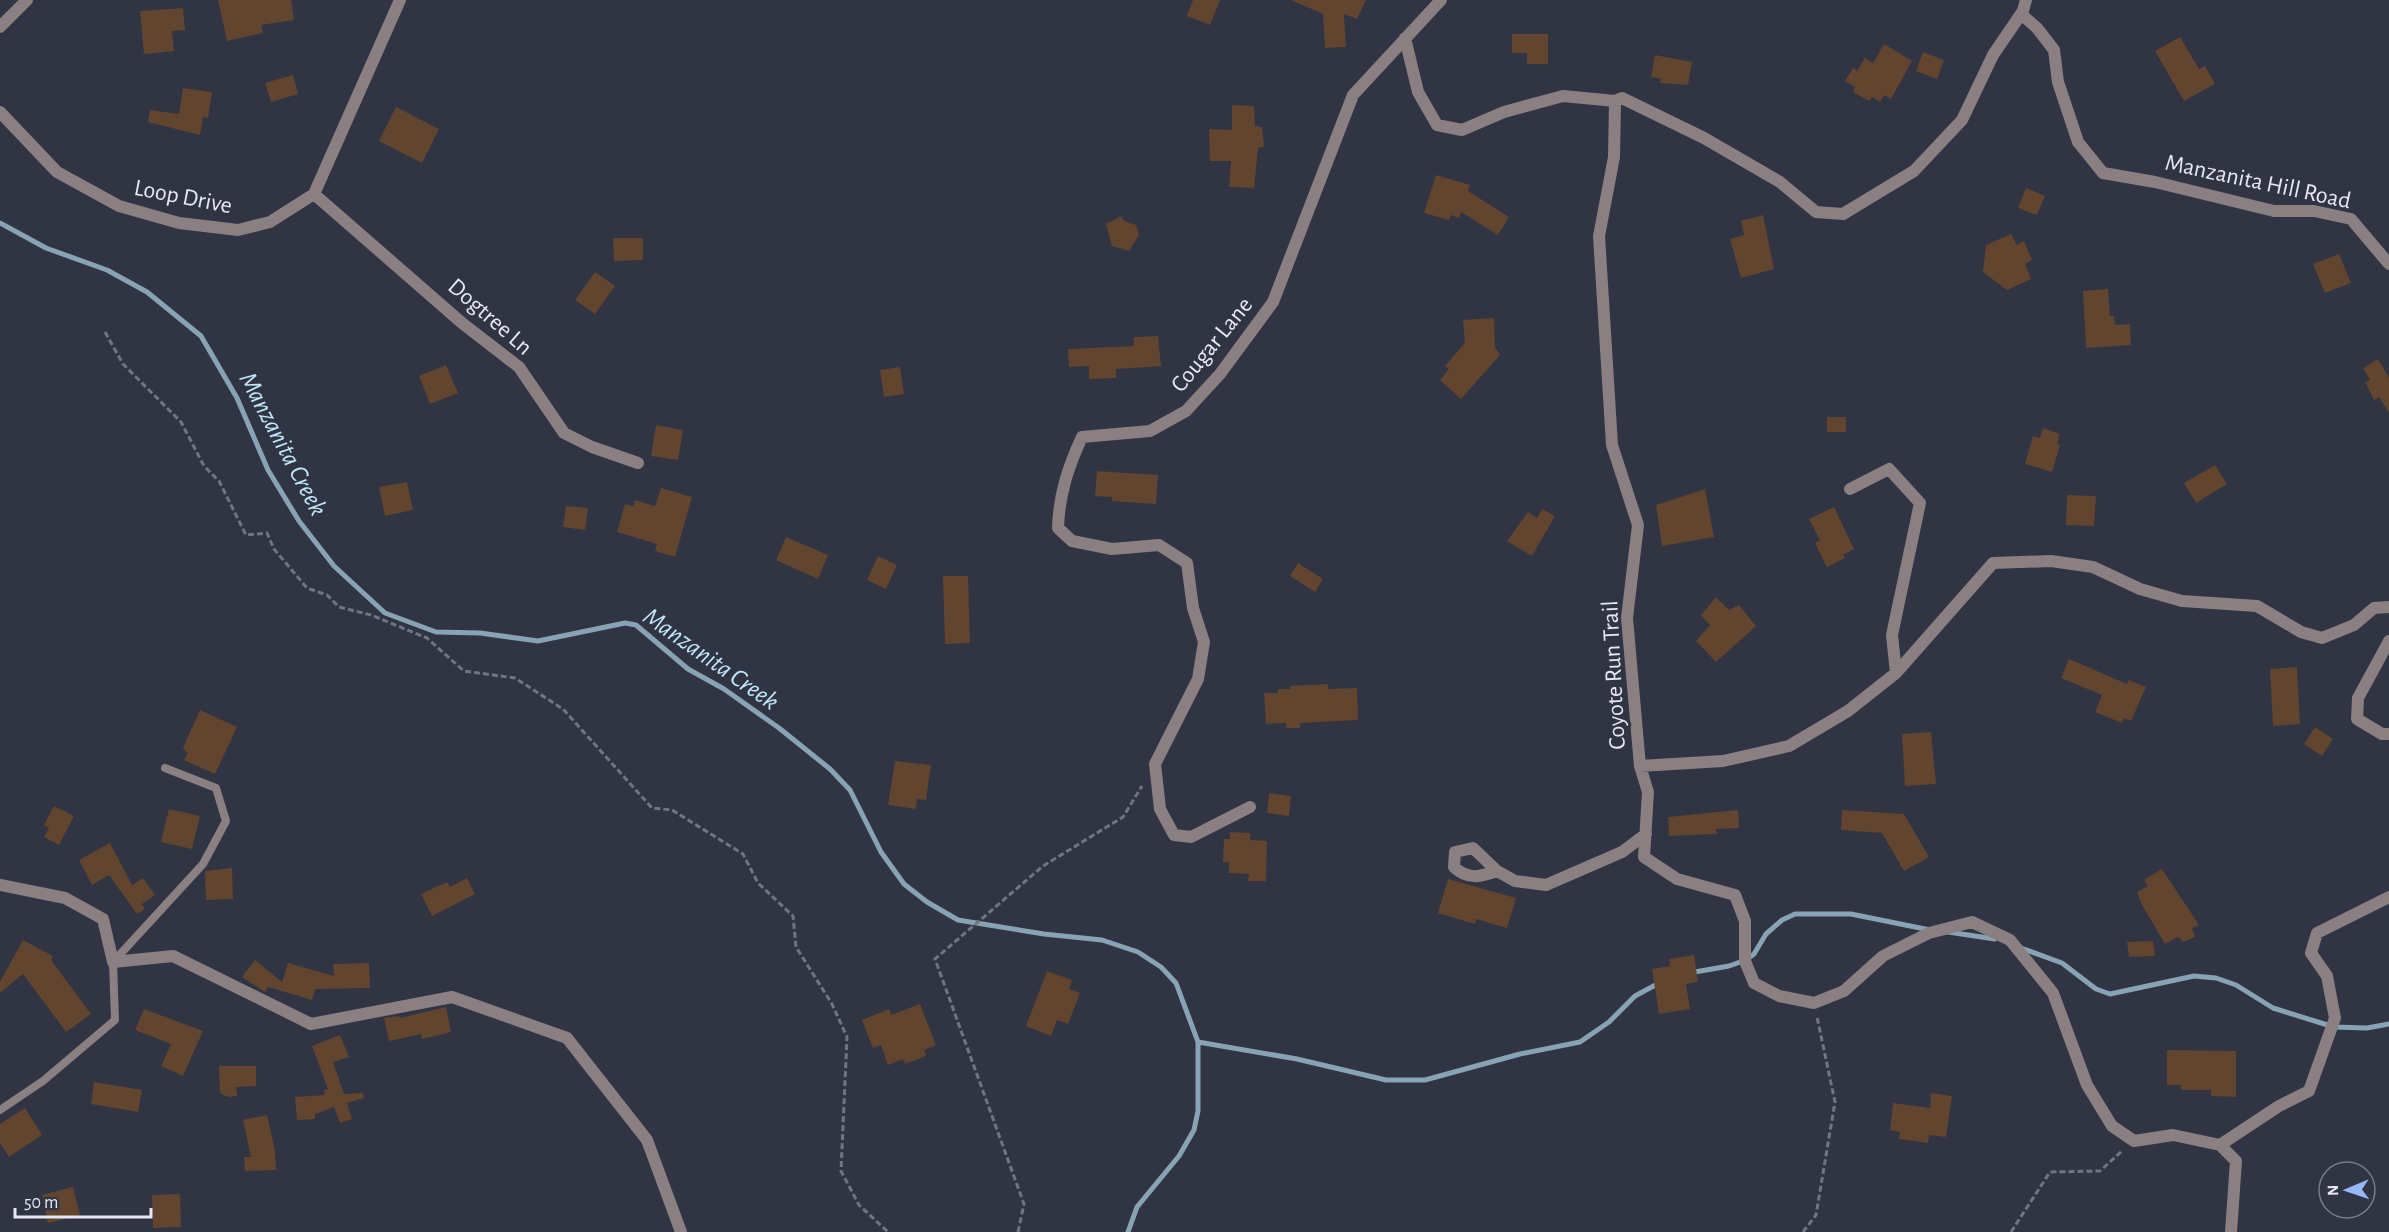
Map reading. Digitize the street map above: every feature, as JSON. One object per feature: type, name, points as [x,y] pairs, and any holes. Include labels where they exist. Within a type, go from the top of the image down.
[{"type":"street","points":[[0,27],[27,0]]},
{"type":"street","points":[[314,194],[400,0]]},
{"type":"street","name":"Cougar Lane","points":[[1155,764],[1198,679],[1204,642],[1193,608],[1187,563],[1159,545],[1112,549],[1072,541],[1058,528],[1059,501],[1069,464],[1082,437],[1150,431],[1186,411],[1220,374],[1273,302],[1353,95],[1442,0]]},
{"type":"street","points":[[1405,38],[1418,92],[1437,125],[1462,130],[1504,112],[1563,96],[1618,99],[1704,138],[1780,182],[1816,212],[1843,214],[1914,171],[1962,120],[1993,55],[2021,14],[2026,0]]},
{"type":"street","name":"Manzanita Hill Road","points":[[2021,14],[2037,28],[2054,50],[2058,82],[2078,142],[2103,172],[2155,182],[2274,211],[2314,212],[2351,219],[2389,264]]},
{"type":"street","name":"Coyote Run Trail","points":[[1618,99],[1614,157],[1599,236],[1612,445],[1638,525],[1628,618],[1640,766],[1723,761],[1789,746],[1848,711],[1896,673],[1993,563],[2051,561],[2093,567],[2140,589],[2182,601],[2257,606],[2301,632],[2322,638],[2354,625],[2374,608],[2389,607]]},
{"type":"street","name":"Loop Drive","points":[[0,112],[57,172],[119,207],[179,223],[237,230],[270,222],[314,194]]},
{"type":"street","name":"Dogtree Ln","points":[[314,194],[462,323],[519,367],[564,433],[592,447],[638,463]]},
{"type":"street","points":[[1850,489],[1889,469],[1920,503],[1892,636],[1896,673]]},
{"type":"street","points":[[2389,641],[2358,698],[2357,719],[2382,734],[2389,734]]},
{"type":"street","points":[[1155,764],[1160,810],[1174,835],[1191,837],[1250,807]]},
{"type":"street","points":[[1640,766],[1648,792],[1644,857],[1677,879],[1735,895],[1745,921],[1745,961],[1754,982],[1779,996],[1814,1003],[1845,991],[1883,956],[1929,933],[1972,922],[2010,940],[2053,993],[2087,1085],[2112,1126],[2134,1141],[2173,1136],[2220,1145],[2236,1161],[2231,1232]]},
{"type":"street","points":[[1497,871],[1515,881],[1546,885],[1622,852],[1646,834]]},
{"type":"street","points":[[0,885],[65,898],[103,919],[113,962],[173,956],[312,1024],[452,997],[567,1038],[647,1140],[681,1232]]},
{"type":"street","points":[[2220,1145],[2279,1106],[2309,1091],[2335,1018],[2326,976],[2311,953],[2317,933],[2389,897]]},
{"type":"lane","points":[[0,1110],[43,1081],[115,1020],[113,962],[203,864],[226,821],[216,788],[165,768]]},
{"type":"path","points":[[105,332],[123,364],[181,422],[204,466],[219,481],[246,535],[267,533],[274,549],[307,588],[327,595],[339,607],[372,615],[427,638],[464,671],[515,678],[563,709],[652,808],[672,810],[743,854],[758,883],[793,916],[796,947],[832,1004],[847,1037],[841,1171],[859,1205],[888,1232]]},
{"type":"path","points":[[1018,1232],[1024,1204],[935,959],[1043,866],[1123,817],[1155,764]]},
{"type":"path","points":[[1803,1232],[1816,1215],[1835,1102],[1814,1003]]},
{"type":"path","points":[[2011,1232],[2050,1172],[2100,1171],[2134,1141]]},
{"type":"building","points":[[218,0],[291,0],[294,20],[261,25],[263,33],[227,41]]},
{"type":"building","points":[[1193,0],[1220,0],[1210,25],[1187,16]]},
{"type":"building","points":[[1291,0],[1366,0],[1357,19],[1344,14],[1346,47],[1325,48],[1323,14]]},
{"type":"building","points":[[183,8],[185,30],[172,31],[174,51],[144,54],[140,11]]},
{"type":"building","points":[[1512,34],[1548,34],[1548,64],[1527,64],[1527,53],[1512,53]]},
{"type":"building","points":[[2180,37],[2199,69],[2205,66],[2215,84],[2184,101],[2155,51]]},
{"type":"building","points":[[1884,44],[1912,61],[1891,99],[1884,95],[1880,102],[1872,97],[1869,101],[1853,92],[1855,87],[1845,81],[1853,68],[1857,71],[1865,58],[1873,63]]},
{"type":"building","points":[[1923,52],[1944,60],[1937,79],[1916,71]]},
{"type":"building","points":[[1655,55],[1692,62],[1688,85],[1660,83],[1661,79],[1651,77]]},
{"type":"building","points":[[293,75],[298,94],[271,102],[265,83]]},
{"type":"building","points":[[183,88],[212,92],[208,118],[203,117],[200,135],[148,122],[150,110],[179,114]]},
{"type":"building","points":[[1232,105],[1254,106],[1255,126],[1262,127],[1264,147],[1258,148],[1254,188],[1229,187],[1231,161],[1210,161],[1209,129],[1232,130]]},
{"type":"building","points":[[396,107],[439,129],[422,163],[379,141]]},
{"type":"building","points":[[1436,175],[1470,185],[1468,191],[1509,217],[1498,235],[1461,212],[1459,218],[1451,215],[1449,220],[1424,213]]},
{"type":"building","points":[[2026,188],[2045,196],[2037,215],[2018,208]]},
{"type":"building","points":[[1763,215],[1774,269],[1741,278],[1730,239],[1744,235],[1741,221]]},
{"type":"building","points":[[1121,216],[1124,221],[1136,225],[1139,235],[1129,251],[1112,246],[1106,224]]},
{"type":"building","points":[[2011,234],[2017,245],[2024,241],[2032,260],[2025,264],[2031,279],[2007,290],[1983,272],[1986,245]]},
{"type":"building","points":[[613,238],[643,238],[643,260],[614,261]]},
{"type":"building","points":[[2339,254],[2351,283],[2325,293],[2313,264]]},
{"type":"building","points":[[595,272],[615,286],[595,314],[575,300]]},
{"type":"building","points":[[2108,289],[2110,316],[2114,316],[2115,325],[2130,324],[2131,345],[2086,348],[2083,291]]},
{"type":"building","points":[[1494,318],[1495,347],[1500,355],[1461,399],[1440,380],[1449,369],[1445,366],[1465,343],[1463,320]]},
{"type":"building","points":[[1158,336],[1161,366],[1116,369],[1116,378],[1089,379],[1089,366],[1069,367],[1068,349],[1134,346],[1134,337]]},
{"type":"building","points":[[2378,359],[2389,378],[2389,413],[2379,397],[2374,400],[2365,382],[2370,380],[2363,368]]},
{"type":"building","points":[[446,365],[458,393],[430,404],[419,376]]},
{"type":"building","points":[[900,367],[904,394],[884,397],[880,370]]},
{"type":"building","points":[[1827,417],[1846,417],[1846,432],[1827,432]]},
{"type":"building","points":[[656,425],[683,430],[678,460],[651,456]]},
{"type":"building","points":[[2043,428],[2060,434],[2057,444],[2060,445],[2052,472],[2025,464],[2033,436],[2040,438]]},
{"type":"building","points":[[2215,465],[2227,484],[2196,503],[2184,483]]},
{"type":"building","points":[[1097,471],[1158,475],[1156,504],[1112,501],[1112,497],[1095,496]]},
{"type":"building","points":[[407,482],[413,510],[385,516],[379,487]]},
{"type":"building","points":[[661,488],[692,497],[675,557],[655,551],[657,544],[617,532],[625,504],[634,506],[635,500],[655,506]]},
{"type":"building","points":[[1705,489],[1714,537],[1662,546],[1656,505]]},
{"type":"building","points":[[2067,495],[2096,496],[2094,526],[2066,525]]},
{"type":"building","points":[[566,506],[588,508],[585,530],[563,527]]},
{"type":"building","points":[[1834,507],[1854,549],[1843,555],[1845,558],[1827,567],[1815,543],[1820,540],[1809,519]]},
{"type":"building","points":[[1542,509],[1555,516],[1532,556],[1507,541],[1528,512],[1537,518]]},
{"type":"building","points":[[786,537],[828,555],[818,579],[776,560]]},
{"type":"building","points":[[878,556],[897,565],[886,589],[867,580]]},
{"type":"building","points":[[1298,563],[1323,579],[1315,592],[1290,576]]},
{"type":"building","points":[[943,576],[968,576],[970,643],[945,644]]},
{"type":"building","points":[[1716,597],[1729,610],[1739,605],[1756,626],[1716,662],[1696,641],[1710,625],[1701,615]]},
{"type":"building","points":[[2069,659],[2127,684],[2129,680],[2146,687],[2131,721],[2124,718],[2122,723],[2095,712],[2102,695],[2061,678]]},
{"type":"building","points":[[2297,667],[2300,724],[2273,726],[2270,669]]},
{"type":"building","points":[[1328,684],[1328,689],[1357,688],[1358,720],[1300,723],[1300,728],[1286,728],[1286,723],[1266,724],[1264,693],[1278,693],[1278,689],[1290,689],[1290,686]]},
{"type":"building","points":[[200,710],[237,727],[215,774],[184,760],[188,753],[183,748]]},
{"type":"building","points":[[2315,727],[2333,739],[2322,756],[2304,744]]},
{"type":"building","points":[[1931,732],[1936,784],[1905,786],[1902,734]]},
{"type":"building","points":[[895,761],[931,765],[926,800],[917,799],[916,809],[888,805]]},
{"type":"building","points":[[1269,793],[1291,796],[1289,816],[1267,813]]},
{"type":"building","points":[[54,806],[74,816],[59,845],[44,837],[49,828],[44,825]]},
{"type":"building","points":[[169,809],[200,816],[192,849],[161,842]]},
{"type":"building","points":[[1738,810],[1739,828],[1716,829],[1717,834],[1669,836],[1668,817]]},
{"type":"building","points":[[1842,810],[1904,814],[1929,857],[1904,871],[1882,833],[1841,830]]},
{"type":"building","points":[[1230,832],[1250,833],[1250,840],[1267,841],[1266,881],[1248,881],[1249,874],[1229,873],[1229,862],[1223,862],[1224,839],[1230,839]]},
{"type":"building","points":[[110,843],[132,885],[143,878],[155,895],[142,904],[145,909],[137,914],[109,875],[92,885],[79,860]]},
{"type":"building","points":[[232,868],[233,899],[206,900],[205,871]]},
{"type":"building","points":[[2162,869],[2199,925],[2192,928],[2195,937],[2183,942],[2178,937],[2165,944],[2137,892],[2148,886],[2144,880]]},
{"type":"building","points":[[467,878],[475,894],[432,916],[421,894],[447,882],[450,887]]},
{"type":"building","points":[[1448,879],[1516,898],[1507,928],[1476,919],[1475,924],[1438,913]]},
{"type":"building","points":[[23,940],[53,956],[51,960],[91,1014],[66,1032],[23,974],[0,993],[0,982]]},
{"type":"building","points":[[2153,941],[2155,956],[2129,957],[2127,942]]},
{"type":"building","points":[[1694,955],[1698,982],[1686,984],[1690,1009],[1659,1014],[1652,969],[1670,966],[1669,959]]},
{"type":"building","points":[[255,960],[282,982],[288,963],[334,976],[333,964],[369,963],[370,988],[315,989],[312,1000],[268,987],[265,992],[242,977]]},
{"type":"building","points":[[1047,971],[1072,980],[1069,989],[1080,993],[1068,1024],[1057,1020],[1051,1036],[1026,1026]]},
{"type":"building","points":[[920,1004],[936,1045],[924,1050],[926,1056],[905,1064],[903,1059],[888,1065],[881,1045],[873,1048],[862,1020],[889,1009],[891,1015]]},
{"type":"building","points":[[446,1007],[451,1032],[422,1039],[421,1034],[389,1041],[384,1018],[399,1016],[400,1018]]},
{"type":"building","points":[[144,1009],[203,1031],[183,1076],[161,1066],[171,1044],[135,1030]]},
{"type":"building","points":[[340,1035],[349,1057],[333,1062],[344,1094],[363,1093],[364,1098],[347,1103],[352,1119],[340,1123],[334,1107],[315,1114],[315,1119],[297,1120],[295,1097],[325,1095],[324,1090],[328,1089],[312,1046]]},
{"type":"building","points":[[2167,1050],[2236,1051],[2236,1097],[2211,1096],[2211,1090],[2181,1090],[2181,1085],[2167,1085]]},
{"type":"building","points":[[219,1066],[256,1066],[256,1086],[236,1087],[237,1096],[228,1097],[220,1093]]},
{"type":"building","points":[[94,1082],[142,1090],[138,1112],[91,1104]]},
{"type":"building","points":[[1931,1093],[1952,1096],[1946,1137],[1929,1135],[1928,1143],[1899,1139],[1900,1132],[1890,1130],[1893,1103],[1930,1108]]},
{"type":"building","points":[[25,1108],[42,1135],[9,1157],[0,1143],[0,1124]]},
{"type":"building","points":[[267,1115],[275,1151],[276,1170],[245,1171],[244,1157],[251,1157],[243,1120]]},
{"type":"building","points":[[73,1187],[80,1215],[48,1223],[42,1195]]},
{"type":"building","points":[[180,1194],[181,1227],[153,1228],[152,1195]]},
{"type":"waterway","name":"Manzanita Creek","points":[[0,223],[46,248],[107,270],[147,292],[201,336],[237,398],[268,470],[299,521],[334,566],[385,613],[436,632],[480,633],[538,641],[625,623],[636,625],[688,669],[724,689],[779,728],[830,769],[850,790],[881,852],[904,884],[927,902],[958,920],[1044,934],[1102,940],[1138,952],[1161,967],[1176,983],[1198,1042],[1198,1111],[1194,1130],[1179,1156],[1137,1207],[1128,1232]]},
{"type":"waterway","points":[[1689,973],[1729,966],[1746,960],[1754,954],[1766,934],[1782,920],[1795,914],[1851,914],[1930,930]]},
{"type":"waterway","points":[[1948,932],[1995,939]]},
{"type":"waterway","points":[[2021,948],[2062,963],[2096,989],[2110,994],[2194,976],[2216,978],[2236,985],[2273,1008],[2334,1027],[2367,1028],[2389,1024]]},
{"type":"waterway","points":[[1198,1042],[1297,1059],[1386,1080],[1425,1080],[1520,1054],[1580,1042],[1609,1022],[1635,996],[1661,982]]}]
